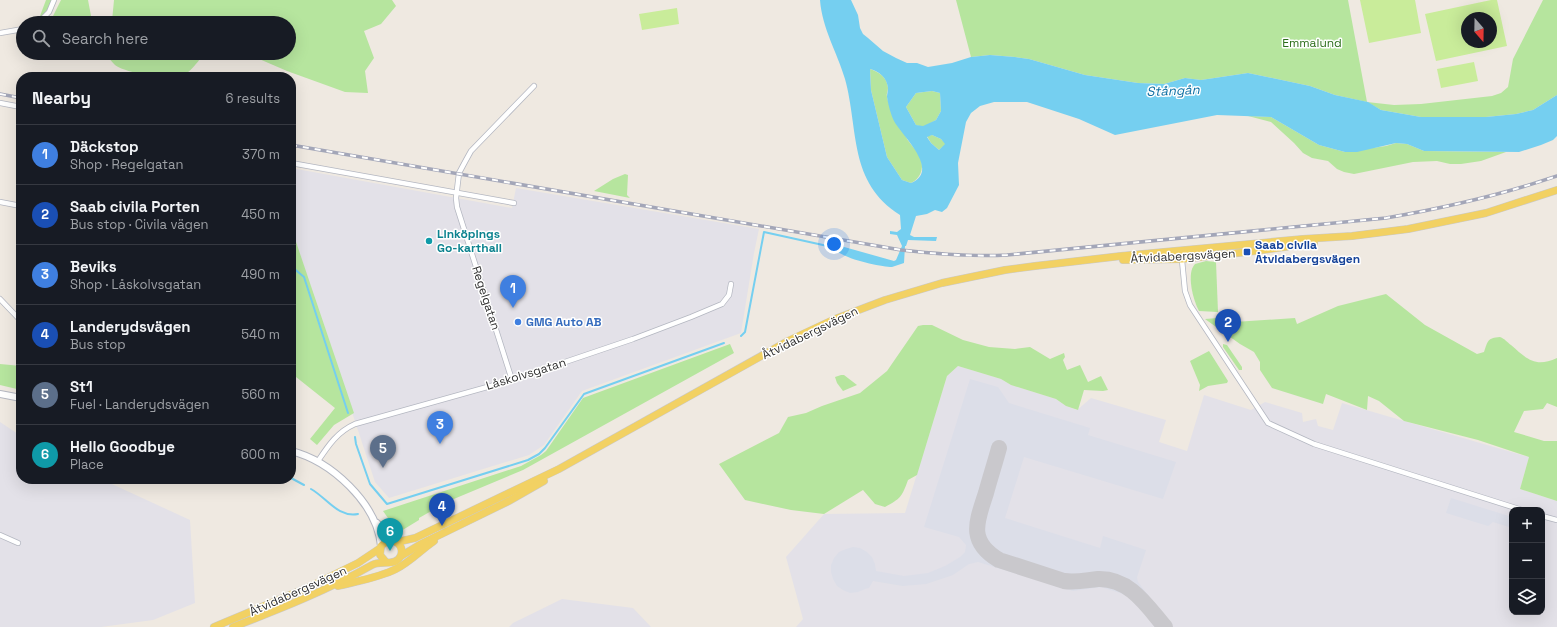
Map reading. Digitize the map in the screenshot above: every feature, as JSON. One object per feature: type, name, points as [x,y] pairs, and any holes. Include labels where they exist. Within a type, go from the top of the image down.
[{"type":"main road","name":"Åtvidabergsvägen","points":[[396,541],[415,538],[559,469],[788,342],[835,319],[911,292],[972,277],[1035,266],[1181,250],[1352,236],[1408,229],[1465,218],[1511,206],[1557,190]]},
{"type":"main road","name":"Åtvidabergsvägen","points":[[1084,261],[1182,259],[1275,249],[1352,236]]},
{"type":"main road","name":"Åtvidabergsvägen","points":[[401,556],[421,544],[451,530],[542,482],[559,469]]},
{"type":"main road","name":"Åtvidabergsvägen","points":[[324,589],[396,569],[451,530]]},
{"type":"main road","points":[[387,540],[396,541],[402,550],[401,556],[395,562],[386,562],[380,557],[380,547],[387,540]]},
{"type":"main road","name":"Åtvidabergsvägen","points":[[214,627],[309,587],[358,563],[380,547]]},
{"type":"main road","name":"Åtvidabergsvägen","points":[[232,627],[324,589],[375,563],[386,562]]},
{"type":"street","points":[[45,16],[49,12],[54,0]]},
{"type":"street","points":[[0,33],[16,30]]},
{"type":"street","points":[[456,192],[462,166],[471,151],[534,86]]},
{"type":"street","points":[[0,103],[16,106]]},
{"type":"street","points":[[296,164],[514,202]]},
{"type":"street","name":"Regelgatan","points":[[456,192],[457,207],[512,380]]},
{"type":"street","points":[[0,202],[16,205]]},
{"type":"street","points":[[1181,250],[1185,291],[1190,305],[1268,423],[1314,444],[1513,507]]},
{"type":"street","name":"Låskolvsgatan","points":[[318,461],[336,436],[355,424],[512,380],[634,339],[716,308],[726,300],[731,284]]},
{"type":"street","points":[[0,299],[16,315]]},
{"type":"street","points":[[0,394],[16,397]]},
{"type":"street","points":[[296,453],[318,461],[342,478],[354,491],[381,528],[396,541]]},
{"type":"street","points":[[371,516],[379,536],[380,547]]},
{"type":"street","points":[[1545,517],[1557,520]]},
{"type":"street","points":[[0,535],[18,543]]},
{"type":"shaded area","points":[[296,169],[512,208],[516,188],[759,229],[741,333],[582,391],[544,445],[529,455],[389,498],[375,482],[296,242]]},
{"type":"shaded area","points":[[958,366],[1001,379],[1011,385],[1056,399],[1066,406],[1077,410],[1091,398],[1166,420],[1159,442],[1187,451],[1204,395],[1251,410],[1265,402],[1302,413],[1303,422],[1316,419],[1318,426],[1333,430],[1342,403],[1529,457],[1520,489],[1557,501],[1557,627],[796,627],[803,619],[786,557],[824,514],[905,513],[947,376]]},
{"type":"shaded area","points":[[970,379],[998,387],[1009,403],[1090,428],[1088,435],[1176,462],[1163,499],[1024,457],[1005,518],[1100,548],[1103,536],[1146,550],[1137,577],[1138,582],[1173,627],[1155,627],[1137,604],[1126,595],[1101,587],[1073,591],[978,562],[969,564],[953,575],[926,584],[903,586],[873,581],[869,588],[850,593],[837,586],[831,572],[831,565],[839,552],[853,547],[860,548],[872,557],[876,571],[904,576],[928,573],[945,566],[960,557],[965,552],[966,545],[959,537],[924,527]]},
{"type":"shaded area","points":[[0,422],[16,433],[16,484],[112,484],[190,520],[195,603],[153,620],[101,627],[0,627]]},
{"type":"shaded area","points":[[1451,498],[1509,516],[1509,527],[1493,522],[1488,526],[1446,513]]},
{"type":"shaded area","points":[[562,599],[633,608],[651,627],[509,627],[513,623]]},
{"type":"green space","points":[[46,0],[52,0],[47,10],[42,16],[40,16]]},
{"type":"green space","points":[[61,0],[88,0],[91,16],[53,16]]},
{"type":"green space","points":[[114,0],[392,0],[396,6],[381,24],[364,31],[374,58],[365,71],[368,93],[345,92],[296,74],[296,72],[287,71],[261,60],[296,60],[296,16],[112,16]]},
{"type":"green space","name":"Emmalund","points":[[956,0],[1348,0],[1367,102],[1335,95],[1310,86],[1248,73],[1201,80],[1185,78],[1164,84],[1138,83],[1085,75],[1029,59],[990,55],[971,57]]},
{"type":"green space","points":[[1360,0],[1415,0],[1421,33],[1369,43]]},
{"type":"green space","points":[[1497,0],[1507,46],[1436,61],[1425,14]]},
{"type":"green space","points":[[1543,0],[1557,0],[1557,95],[1533,110],[1516,114],[1486,117],[1421,117],[1381,110],[1367,102],[1394,105],[1421,104],[1492,96],[1501,93],[1508,87],[1513,59]]},
{"type":"green space","points":[[677,8],[679,24],[642,30],[639,14]]},
{"type":"green space","points":[[111,60],[199,60],[188,72],[133,72],[115,65]]},
{"type":"green space","points":[[1474,62],[1478,81],[1441,88],[1437,69]]},
{"type":"green space","points":[[870,69],[879,73],[886,81],[888,88],[888,101],[906,137],[918,153],[921,160],[922,170],[917,179],[911,183],[902,180],[887,157],[871,90]]},
{"type":"green space","points":[[932,91],[940,93],[941,111],[936,120],[923,127],[916,125],[906,107],[916,93]]},
{"type":"green space","points":[[1248,116],[1271,117],[1319,145],[1345,152],[1386,146],[1396,143],[1407,144],[1424,151],[1506,152],[1481,161],[1461,164],[1450,164],[1437,161],[1413,162],[1354,174],[1337,169],[1328,161],[1312,158],[1303,153],[1271,122]]},
{"type":"green space","points":[[932,135],[941,139],[946,144],[939,150],[931,143],[927,136]]},
{"type":"green space","points":[[625,174],[628,175],[627,195],[630,198],[594,191],[613,179]]},
{"type":"green space","points":[[296,242],[354,413],[334,425],[317,445],[310,439],[335,408],[296,377]]},
{"type":"green space","points":[[1206,261],[1216,262],[1218,312],[1199,311],[1191,287],[1192,268],[1195,264]]},
{"type":"green space","points":[[1386,294],[1425,325],[1477,354],[1484,352],[1490,339],[1500,337],[1527,358],[1537,362],[1549,361],[1557,358],[1557,407],[1547,403],[1543,409],[1524,411],[1514,432],[1544,441],[1557,441],[1557,501],[1520,489],[1529,457],[1478,440],[1404,421],[1379,401],[1368,396],[1367,410],[1326,394],[1323,404],[1272,388],[1260,370],[1260,362],[1254,352],[1205,319],[1218,318],[1219,323],[1295,318],[1297,324],[1338,306]]},
{"type":"green space","points":[[932,325],[963,340],[989,347],[1015,349],[1030,347],[1050,359],[1064,353],[1065,357],[1063,360],[1067,370],[1080,365],[1088,382],[1101,376],[1108,390],[1084,390],[1078,410],[1066,406],[1056,399],[1011,385],[1001,379],[958,366],[947,376],[917,475],[908,480],[902,494],[894,502],[885,507],[875,504],[863,490],[824,514],[791,510],[745,500],[719,464],[779,433],[788,417],[806,413],[860,393],[887,371],[918,326]]},
{"type":"green space","points":[[730,344],[734,353],[523,470],[449,501],[419,518],[419,520],[401,531],[395,528],[383,511],[521,466],[546,451],[583,398]]},
{"type":"green space","points":[[1223,344],[1227,345],[1242,367],[1242,370],[1239,370],[1223,347]]},
{"type":"green space","points":[[1209,351],[1228,381],[1227,383],[1208,386],[1199,391],[1200,385],[1190,361]]},
{"type":"green space","points":[[0,364],[16,366],[16,389],[0,385]]},
{"type":"green space","points":[[844,375],[857,385],[843,391],[837,383],[835,377]]},
{"type":"water","name":"Stångån","points":[[820,0],[851,0],[858,15],[860,28],[863,34],[883,51],[896,58],[907,63],[917,63],[928,67],[952,63],[971,57],[990,55],[1029,59],[1085,75],[1138,83],[1164,84],[1185,78],[1201,80],[1248,73],[1310,86],[1335,95],[1368,102],[1381,110],[1421,117],[1486,117],[1516,114],[1533,110],[1557,95],[1557,136],[1553,140],[1519,152],[1424,151],[1407,144],[1396,143],[1357,152],[1345,152],[1319,145],[1271,117],[1217,115],[1115,135],[1079,119],[1027,102],[994,102],[980,106],[971,113],[966,122],[958,163],[959,185],[947,208],[942,212],[935,210],[927,214],[916,216],[910,235],[914,237],[937,237],[936,241],[908,240],[905,246],[904,263],[892,267],[878,265],[847,257],[839,253],[830,243],[894,261],[896,260],[902,246],[897,235],[890,234],[890,231],[897,232],[901,229],[900,215],[883,202],[871,187],[863,171],[858,154],[845,79],[821,10]],"holes":[[[870,69],[879,73],[886,81],[888,88],[887,100],[893,119],[917,153],[921,162],[922,170],[919,177],[911,183],[902,180],[887,157],[871,90]],[[932,91],[940,93],[941,111],[936,120],[923,126],[916,125],[906,107],[916,93]],[[932,135],[941,139],[945,144],[939,150],[927,137]]]},
{"type":"waterway","points":[[741,336],[745,332],[764,232],[832,247]]},
{"type":"waterway","points":[[296,270],[304,277],[348,413]]},
{"type":"waterway","points":[[355,437],[370,484],[387,504],[528,460],[539,454],[545,448],[584,394],[724,343]]},
{"type":"waterway","points":[[296,481],[304,485]]},
{"type":"waterway","points":[[311,489],[344,513],[358,514]]},
{"type":"taxiway","points":[[999,448],[980,513],[977,530],[978,538],[989,553],[999,560],[1068,582],[1098,579],[1119,583],[1129,588],[1137,595],[1165,627]]},
{"type":"railway","points":[[0,94],[16,97]]},
{"type":"railway","points":[[296,146],[901,250],[941,254],[994,256],[1386,218],[1472,200],[1557,176]]},
{"type":"place","name":"Linköpings Go-karthall","points":[[429,241]]},
{"type":"place","name":"Saab civila Åtvidabergsvägen","points":[[1247,252]]},
{"type":"place","name":"Däckstop","points":[[513,308]]},
{"type":"place","name":"GMG Auto AB","points":[[518,322]]},
{"type":"place","name":"Saab civila Porten","points":[[1228,342]]},
{"type":"place","name":"Beviks","points":[[440,444]]},
{"type":"place","name":"St1","points":[[383,468]]},
{"type":"place","name":"Landerydsvägen","points":[[442,526]]},
{"type":"place","name":"Hello Goodbye","points":[[390,551]]}]
